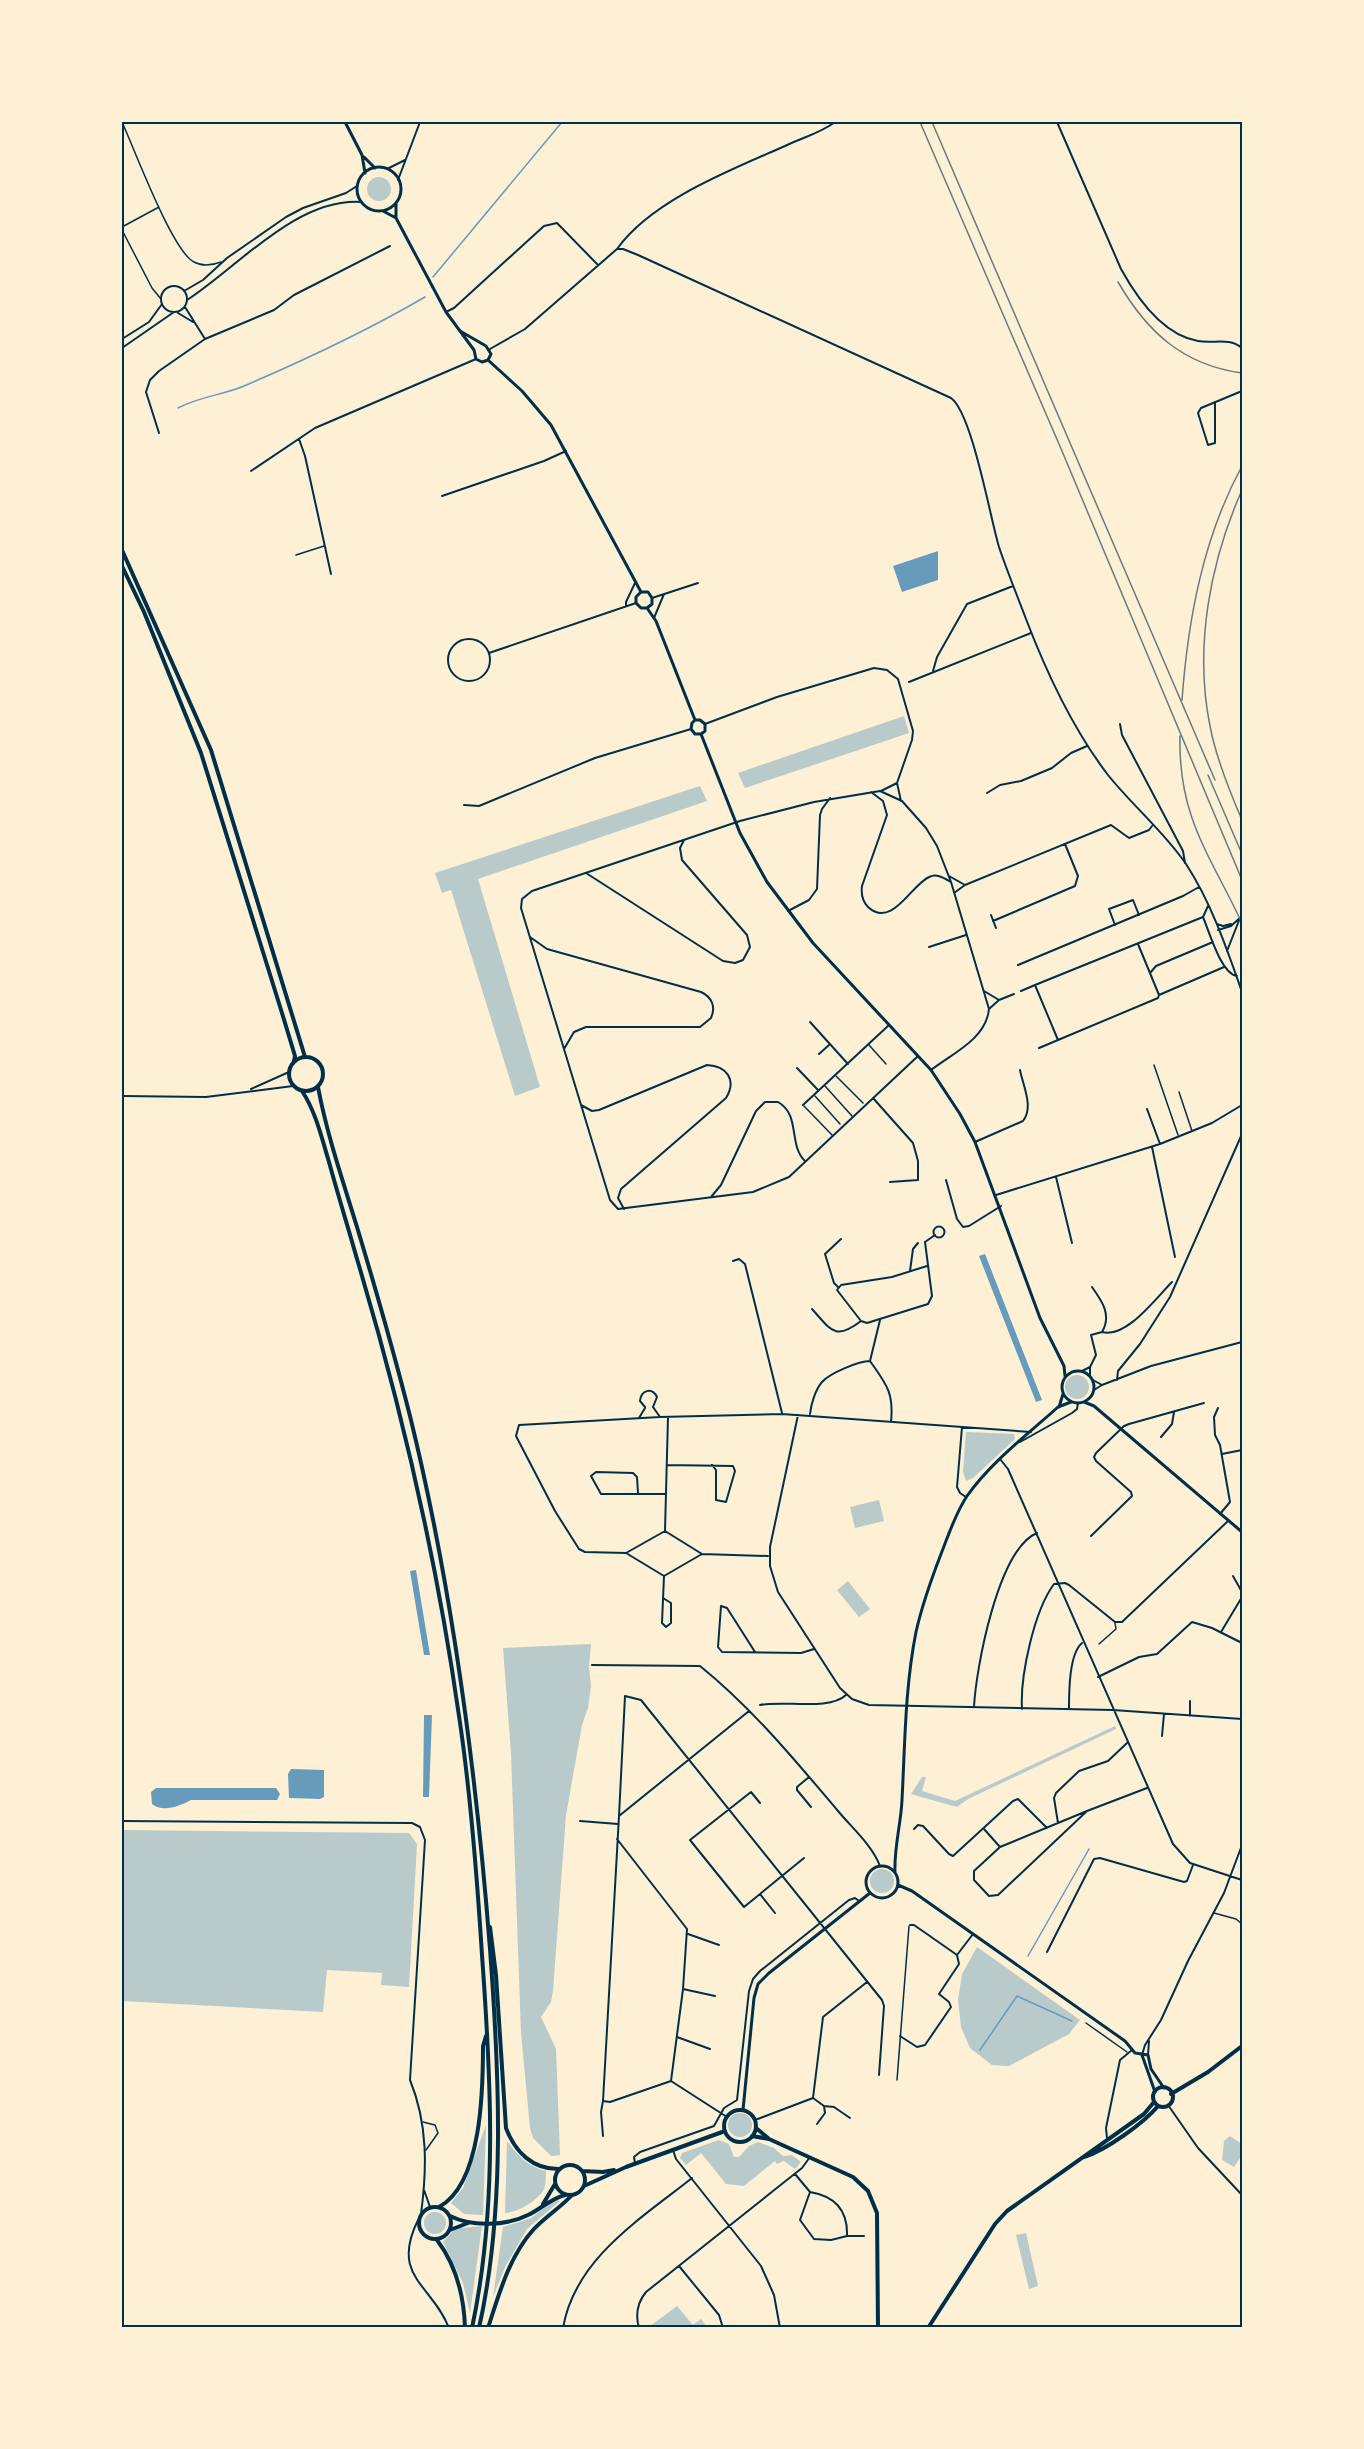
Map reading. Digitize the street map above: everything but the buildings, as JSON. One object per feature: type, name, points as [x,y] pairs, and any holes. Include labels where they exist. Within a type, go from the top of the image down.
[{"type":"main road","points":[[122,550],[212,750],[305,1057]]},
{"type":"main road","points":[[122,566],[144,612],[201,753],[295,1056],[289,1072],[293,1086],[308,1092],[318,1087],[323,1077],[322,1067],[315,1059],[305,1057],[294,1061]]},
{"type":"main road","points":[[318,1087],[327,1130],[391,1343],[430,1507],[464,1695],[496,1975],[506,2128],[511,2142],[523,2156],[543,2168],[560,2169]]},
{"type":"main road","points":[[302,1091],[310,1102],[322,1141],[383,1347],[403,1424],[434,1566],[462,1737],[488,2029],[490,2143],[485,2235],[472,2328]]},
{"type":"main road","points":[[479,2328],[493,2234],[497,2065],[484,1877]]},
{"type":"main road","points":[[488,2029],[483,2046],[481,2116],[477,2137],[453,2196],[439,2207],[430,2207],[421,2214],[418,2226],[425,2237],[437,2240],[449,2231],[468,2223],[510,2221],[530,2215],[555,2198],[572,2195]]},
{"type":"main road","points":[[1172,2094],[1208,2072],[1242,2046]]},
{"type":"main road","points":[[928,2328],[1002,2216],[1030,2193],[1144,2114],[1154,2102],[1155,2092],[1164,2088],[1172,2094]]},
{"type":"main road","points":[[1084,2157],[1098,2151],[1145,2119],[1158,2106],[1168,2105],[1172,2094]]},
{"type":"main road","points":[[1154,2102],[1158,2106]]},
{"type":"main road","points":[[743,2110],[750,2113],[755,2120],[756,2128],[752,2136],[745,2141],[738,2141],[730,2138],[724,2125],[732,2111],[743,2110]]},
{"type":"main road","points":[[756,2128],[769,2139]]},
{"type":"main road","points":[[488,2328],[516,2254],[534,2229],[572,2195],[584,2186],[626,2167],[725,2131]]},
{"type":"main road","points":[[752,2136],[769,2139],[810,2157],[853,2177],[864,2186],[874,2202],[877,2213],[878,2328]]},
{"type":"main road","points":[[542,2205],[555,2184],[560,2169],[565,2166],[573,2166],[582,2171],[603,2172],[626,2167]]},
{"type":"main road","points":[[582,2171],[584,2186]]},
{"type":"main road","points":[[555,2184],[565,2195]]},
{"type":"main road","points":[[439,2207],[450,2216],[468,2223]]},
{"type":"main road","points":[[449,2231],[450,2216]]},
{"type":"main road","points":[[437,2240],[446,2252],[459,2283],[463,2296],[465,2328]]},
{"type":"street","points":[[122,122],[176,240],[186,255],[194,262],[213,264],[227,258]]},
{"type":"street","points":[[345,122],[362,156],[365,173]]},
{"type":"street","points":[[420,122],[398,180],[400,192],[396,203],[396,218],[446,312],[474,350],[476,359]]},
{"type":"street","points":[[490,349],[525,329],[627,237],[668,204],[734,168],[835,122]]},
{"type":"street","points":[[1058,122],[1121,269],[1134,291],[1150,311],[1180,335],[1197,341],[1230,342],[1242,348]]},
{"type":"street","points":[[362,156],[375,168],[387,170],[398,180]]},
{"type":"street","points":[[387,170],[405,160]]},
{"type":"street","points":[[184,291],[286,217],[314,203],[346,193],[357,186],[365,173],[375,168]]},
{"type":"street","points":[[357,186],[361,202],[367,208],[383,211],[396,218]]},
{"type":"street","points":[[187,300],[264,241],[292,223],[328,206],[347,201],[361,202]]},
{"type":"street","points":[[383,211],[396,203]]},
{"type":"street","points":[[122,226],[160,206]]},
{"type":"street","points":[[446,312],[454,308],[544,226],[549,224],[557,223],[598,265]]},
{"type":"street","points":[[122,230],[166,310],[175,312],[193,322]]},
{"type":"street","points":[[159,434],[146,392],[150,380],[159,371],[205,339],[274,310],[294,295],[390,246]]},
{"type":"street","points":[[616,249],[623,249],[819,336],[955,400],[968,430],[999,548],[1031,633],[1057,691],[1087,746],[1185,863],[1216,924],[1242,992]]},
{"type":"street","points":[[161,299],[170,287],[178,287],[184,291],[187,300],[185,307],[205,339]]},
{"type":"street","points":[[122,339],[149,322],[162,304]]},
{"type":"street","points":[[122,348],[185,307]]},
{"type":"street","points":[[458,330],[490,349]]},
{"type":"street","points":[[474,350],[482,345]]},
{"type":"street","points":[[251,471],[320,426],[476,359],[482,362],[488,360],[491,354],[490,349]]},
{"type":"street","points":[[488,360],[542,413],[566,451],[641,592]]},
{"type":"street","points":[[1215,402],[1215,443],[1208,445],[1198,413],[1201,408],[1215,402],[1242,391]]},
{"type":"street","points":[[299,439],[305,456],[331,574]]},
{"type":"street","points":[[442,496],[544,461],[566,451]]},
{"type":"street","points":[[296,555],[324,545]]},
{"type":"street","points":[[626,606],[635,583]]},
{"type":"street","points":[[652,598],[698,583]]},
{"type":"street","points":[[933,672],[936,657],[967,604],[1013,586]]},
{"type":"street","points":[[641,592],[648,592],[652,598],[652,604],[647,608],[641,608],[636,603],[636,597],[641,592]]},
{"type":"street","points":[[654,618],[664,594]]},
{"type":"street","points":[[489,653],[636,603]]},
{"type":"street","points":[[647,608],[654,618],[695,720]]},
{"type":"street","points":[[909,682],[1031,633]]},
{"type":"street","points":[[463,640],[478,641],[489,653],[488,670],[475,680],[466,681],[458,678],[450,668],[451,649],[463,640]]},
{"type":"street","points":[[705,724],[777,696],[874,668],[883,669],[895,674],[898,679],[913,734],[897,783],[902,801]]},
{"type":"street","points":[[695,720],[702,720],[705,724],[705,731],[701,734],[695,734],[691,729],[695,720]]},
{"type":"street","points":[[1120,724],[1122,735],[1183,851],[1185,863]]},
{"type":"street","points":[[464,805],[479,806],[611,752],[691,729]]},
{"type":"street","points":[[701,734],[736,822],[756,864],[813,943],[932,1070],[951,1098],[975,1142],[1001,1206],[1046,1332],[1064,1367],[1063,1394],[1058,1407]]},
{"type":"street","points":[[987,793],[1000,785],[1021,781],[1052,768],[1071,753],[1087,746]]},
{"type":"street","points":[[897,783],[880,791],[830,798],[736,822],[532,891],[524,896],[520,905],[610,1200],[616,1208],[624,1209],[753,1192],[789,1177],[918,1056]]},
{"type":"street","points":[[880,791],[902,801],[926,828],[940,852],[989,1009],[987,1022],[980,1034],[932,1070]]},
{"type":"street","points":[[871,792],[883,801],[887,815],[862,885],[862,895],[866,905],[877,912],[889,912],[930,876],[938,875],[951,882]]},
{"type":"street","points":[[788,910],[809,900],[817,889],[820,815],[830,798]]},
{"type":"street","points":[[954,893],[965,885],[1111,825],[1129,838],[1149,830],[1152,826]]},
{"type":"street","points":[[586,873],[723,961],[735,963],[743,960],[750,947],[747,935],[682,860],[680,853],[684,840]]},
{"type":"street","points":[[993,921],[1075,886],[1078,876],[1065,844]]},
{"type":"street","points":[[948,875],[965,885]]},
{"type":"street","points":[[1018,964],[1116,925],[1199,887]]},
{"type":"street","points":[[1116,925],[1109,909],[1133,900],[1139,915]]},
{"type":"street","points":[[1021,991],[1203,917],[1208,906]]},
{"type":"street","points":[[991,915],[996,927]]},
{"type":"street","points":[[1203,917],[1224,967],[1229,973],[1237,976]]},
{"type":"street","points":[[1218,930],[1223,930],[1241,917]]},
{"type":"street","points":[[1227,951],[1241,917]]},
{"type":"street","points":[[1216,924],[1223,926],[1234,923]]},
{"type":"street","points":[[929,947],[966,935]]},
{"type":"street","points":[[530,937],[547,949],[701,992],[707,995],[713,1005],[711,1018],[700,1027],[586,1027],[574,1032],[564,1049]]},
{"type":"street","points":[[1150,973],[1156,966],[1213,942]]},
{"type":"street","points":[[1138,944],[1159,995]]},
{"type":"street","points":[[1146,965],[1156,966]]},
{"type":"street","points":[[1038,1048],[1158,998],[1159,995],[1224,967]]},
{"type":"street","points":[[1035,985],[1058,1040]]},
{"type":"street","points":[[984,991],[999,1000]]},
{"type":"street","points":[[989,1009],[999,1000],[1014,994]]},
{"type":"street","points":[[810,1022],[848,1064]]},
{"type":"street","points":[[832,1136],[804,1105],[890,1024]]},
{"type":"street","points":[[819,1054],[829,1045]]},
{"type":"street","points":[[868,1045],[886,1064]]},
{"type":"street","points":[[581,1105],[592,1111],[599,1110],[707,1065],[723,1069],[730,1076],[731,1090],[726,1098],[621,1189],[618,1198],[624,1209]]},
{"type":"street","points":[[1154,1065],[1179,1136]]},
{"type":"street","points":[[797,1068],[819,1091]]},
{"type":"street","points":[[975,1142],[1023,1121],[1026,1117],[1028,1107],[1020,1070]]},
{"type":"street","points":[[248,1090],[289,1072]]},
{"type":"street","points":[[835,1075],[862,1103]]},
{"type":"street","points":[[824,1085],[853,1116]]},
{"type":"street","points":[[122,1096],[207,1097],[293,1086]]},
{"type":"street","points":[[1179,1092],[1192,1131]]},
{"type":"street","points":[[814,1095],[840,1124]]},
{"type":"street","points":[[873,1098],[910,1138],[917,1154],[918,1180],[890,1182]]},
{"type":"street","points":[[710,1198],[721,1185],[756,1111],[765,1102],[778,1102],[788,1110],[793,1121],[798,1153],[805,1161]]},
{"type":"street","points":[[996,1195],[1152,1147],[1221,1118],[1242,1105]]},
{"type":"street","points":[[1147,1109],[1160,1144]]},
{"type":"street","points":[[1117,1380],[1118,1371],[1140,1344],[1170,1297],[1242,1134]]},
{"type":"street","points":[[1152,1147],[1175,1257]]},
{"type":"street","points":[[1056,1177],[1071,1243]]},
{"type":"street","points":[[946,1180],[957,1219],[963,1227],[969,1226],[1001,1206]]},
{"type":"street","points":[[841,1239],[825,1254],[834,1283],[842,1298],[861,1321],[867,1323],[930,1302],[932,1296],[925,1242],[935,1235]]},
{"type":"street","points":[[910,1270],[913,1249],[918,1243]]},
{"type":"street","points":[[733,1261],[739,1259],[745,1264],[782,1414]]},
{"type":"street","points":[[838,1287],[892,1277],[927,1266]]},
{"type":"street","points":[[1090,1376],[1090,1367],[1096,1355],[1090,1335],[1102,1332],[1111,1334],[1125,1328],[1172,1282]]},
{"type":"street","points":[[1092,1287],[1106,1312],[1106,1324],[1102,1332]]},
{"type":"street","points":[[812,1309],[833,1331],[840,1333],[847,1332],[861,1321]]},
{"type":"street","points":[[880,1320],[870,1361],[891,1391],[893,1405],[891,1422]]},
{"type":"street","points":[[1094,1390],[1161,1363],[1242,1342]]},
{"type":"street","points":[[810,1416],[811,1406],[823,1381],[860,1362],[870,1361]]},
{"type":"street","points":[[1064,1367],[1072,1371],[1082,1371],[1090,1367]]},
{"type":"street","points":[[1065,1376],[1072,1371]]},
{"type":"street","points":[[1082,1371],[1102,1385]]},
{"type":"street","points":[[895,1872],[886,1866],[872,1869],[867,1876],[870,1893],[879,1898],[889,1897],[898,1885],[894,1857],[903,1798],[907,1706],[916,1632],[928,1590],[953,1522],[966,1498],[1000,1459],[1058,1407],[1071,1402],[1084,1402],[1091,1397],[1094,1390],[1093,1380]]},
{"type":"street","points":[[645,1407],[640,1401],[641,1396],[644,1392],[649,1391],[657,1397],[653,1407]]},
{"type":"street","points":[[1063,1394],[1071,1402]]},
{"type":"street","points":[[1091,1397],[1094,1406]]},
{"type":"street","points":[[1084,1402],[1094,1406],[1119,1430],[1242,1532]]},
{"type":"street","points":[[1019,1442],[1072,1413],[1077,1409],[1078,1403]]},
{"type":"street","points":[[1091,1536],[1132,1496],[1131,1492],[1095,1459],[1096,1453],[1119,1430],[1129,1424],[1204,1404]]},
{"type":"street","points":[[645,1407],[653,1407]]},
{"type":"street","points":[[639,1418],[645,1407]]},
{"type":"street","points":[[653,1407],[660,1417]]},
{"type":"street","points":[[1218,1408],[1214,1416],[1215,1435],[1222,1454],[1230,1502],[1220,1514]]},
{"type":"street","points":[[1161,1437],[1172,1424],[1174,1412]]},
{"type":"street","points":[[664,1576],[626,1553],[582,1551],[555,1511],[516,1436],[517,1427],[525,1424],[639,1418],[782,1414],[1031,1432]]},
{"type":"street","points":[[798,1415],[769,1556],[771,1571],[778,1592],[846,1695],[869,1705],[1113,1710],[1242,1719]]},
{"type":"street","points":[[665,1531],[668,1417]]},
{"type":"street","points":[[962,1427],[957,1487],[966,1498]]},
{"type":"street","points":[[1222,1454],[1242,1450]]},
{"type":"street","points":[[1000,1459],[1008,1468],[1173,1844],[1193,1865],[1242,1880]]},
{"type":"street","points":[[667,1465],[730,1465],[735,1469],[726,1502],[716,1500],[716,1470],[712,1466]]},
{"type":"street","points":[[638,1493],[637,1477],[634,1473],[596,1472],[592,1474],[591,1479],[601,1494],[666,1494]]},
{"type":"street","points":[[1022,1709],[1025,1666],[1032,1636],[1051,1587],[1057,1583],[1070,1585],[1115,1622],[1122,1622],[1228,1521]]},
{"type":"street","points":[[626,1553],[665,1531]]},
{"type":"street","points":[[665,1531],[702,1554],[769,1556]]},
{"type":"street","points":[[974,1707],[987,1622],[1006,1573],[1022,1543],[1037,1533]]},
{"type":"street","points":[[664,1576],[702,1554]]},
{"type":"street","points":[[663,1598],[671,1603],[671,1623],[666,1628],[662,1623],[663,1598],[664,1576]]},
{"type":"street","points":[[1233,1576],[1242,1592]]},
{"type":"street","points":[[1221,1632],[1242,1597]]},
{"type":"street","points":[[755,1652],[727,1608],[721,1606],[719,1650],[755,1652],[801,1653],[814,1649]]},
{"type":"street","points":[[1100,1644],[1116,1629],[1115,1622]]},
{"type":"street","points":[[1098,1677],[1139,1657],[1157,1654],[1190,1622],[1203,1624],[1242,1642]]},
{"type":"street","points":[[1069,1709],[1072,1669],[1077,1650],[1083,1642]]},
{"type":"street","points":[[592,1665],[696,1665],[749,1711],[809,1777],[868,1847],[880,1866]]},
{"type":"street","points":[[760,1705],[773,1702],[835,1702],[846,1695]]},
{"type":"street","points":[[603,2136],[601,2112],[625,1696],[641,1700],[884,2006],[879,2074]]},
{"type":"street","points":[[1190,1701],[1190,1716]]},
{"type":"street","points":[[619,1816],[749,1711]]},
{"type":"street","points":[[1162,1736],[1164,1714]]},
{"type":"street","points":[[1058,1823],[1053,1798],[1056,1793],[1079,1771],[1108,1761],[1128,1743]]},
{"type":"street","points":[[809,1777],[797,1787],[797,1790],[811,1807]]},
{"type":"street","points":[[1087,1811],[998,1895],[989,1896],[974,1880],[974,1871],[1000,1847],[1087,1811],[1147,1788]]},
{"type":"street","points":[[760,1803],[751,1792],[690,1840],[744,1907],[804,1858]]},
{"type":"street","points":[[914,1829],[918,1825],[923,1826],[949,1854],[954,1856],[1018,1799],[1047,1828]]},
{"type":"street","points":[[122,1821],[412,1823],[420,1827],[424,1840],[410,2080],[423,2122],[426,2151],[421,2214]]},
{"type":"street","points":[[580,1821],[618,1824]]},
{"type":"street","points":[[983,1829],[1000,1847]]},
{"type":"street","points":[[617,1839],[684,1923],[688,1934],[671,2080]]},
{"type":"street","points":[[1155,2092],[1142,2050],[1149,2041],[1224,1893],[1242,1845]]},
{"type":"street","points":[[886,1866],[894,1857]]},
{"type":"street","points":[[1047,1952],[1094,1859],[1100,1858],[1184,1882],[1187,1881],[1193,1865]]},
{"type":"street","points":[[898,1885],[912,1891],[1125,2040],[1135,2053],[1148,2055]]},
{"type":"street","points":[[743,2110],[756,1990],[763,1978],[870,1893]]},
{"type":"street","points":[[760,1894],[775,1913]]},
{"type":"street","points":[[635,2164],[634,2157],[640,2152],[714,2126],[720,2113],[738,2098],[749,1991],[753,1979],[851,1899],[855,1898],[859,1901]]},
{"type":"street","points":[[1213,1912],[1236,1918],[1242,1924]]},
{"type":"street","points":[[897,2080],[900,2036],[910,1925],[914,1925],[957,1955],[959,1964],[939,1994],[949,2002],[951,2007],[925,2044],[917,2047],[900,2036]]},
{"type":"street","points":[[688,1934],[719,1945]]},
{"type":"street","points":[[957,1955],[973,1934]]},
{"type":"street","points":[[813,2098],[823,2017],[867,1982]]},
{"type":"street","points":[[683,1989],[715,1996]]},
{"type":"street","points":[[1086,2023],[1127,2052]]},
{"type":"street","points":[[677,2037],[710,2049]]},
{"type":"street","points":[[1149,2041],[1148,2055],[1151,2069],[1164,2088]]},
{"type":"street","points":[[1107,2139],[1106,2128],[1120,2060],[1132,2050]]},
{"type":"street","points":[[603,2101],[610,2102],[671,2080]]},
{"type":"street","points":[[671,2080],[727,2117]]},
{"type":"street","points":[[813,2098],[824,2106],[834,2107],[850,2118]]},
{"type":"street","points":[[755,2120],[813,2098]]},
{"type":"street","points":[[1168,2105],[1197,2148],[1242,2195]]},
{"type":"street","points":[[817,2124],[825,2113],[824,2106]]},
{"type":"street","points":[[423,2122],[435,2125],[438,2133],[426,2151]]},
{"type":"street","points":[[673,2150],[676,2159],[761,2266],[774,2295],[780,2328]]},
{"type":"street","points":[[639,2328],[637,2312],[643,2296],[795,2174],[810,2157]]},
{"type":"street","points":[[795,2174],[810,2193],[823,2195],[842,2209],[848,2236]]},
{"type":"street","points":[[563,2328],[578,2288],[602,2253],[692,2178]]},
{"type":"street","points":[[424,2190],[430,2207]]},
{"type":"street","points":[[810,2193],[800,2220],[814,2239],[831,2240],[848,2236],[864,2236]]},
{"type":"street","points":[[418,2220],[411,2241],[412,2272],[437,2306],[449,2328]]},
{"type":"street","points":[[679,2266],[719,2316],[723,2328]]},
{"type":"shaded area","points":[[379,177],[387,181],[391,189],[387,197],[379,201],[371,197],[367,189],[371,181]]},
{"type":"shaded area","points":[[904,716],[909,733],[745,788],[738,773]]},
{"type":"shaded area","points":[[700,786],[707,801],[478,879],[540,1087],[515,1096],[451,890],[442,893],[435,873]]},
{"type":"shaded area","points":[[1077,1375],[1086,1378],[1089,1387],[1086,1396],[1077,1399],[1068,1396],[1065,1387],[1068,1378]]},
{"type":"shaded area","points":[[966,1432],[1014,1434],[1015,1439],[973,1478],[966,1481],[963,1472]]},
{"type":"shaded area","points":[[879,1500],[884,1521],[855,1528],[850,1507]]},
{"type":"shaded area","points":[[848,1581],[870,1609],[859,1617],[837,1590]]},
{"type":"shaded area","points":[[591,1644],[589,1666],[591,1686],[588,1708],[582,1725],[566,1815],[553,1991],[551,2002],[541,2017],[556,2049],[560,2155],[551,2156],[533,2138],[530,2128],[521,2033],[511,1753],[503,1648]]},
{"type":"shaded area","points":[[1115,1726],[1116,1729],[968,1799],[957,1807],[911,1794],[922,1777],[926,1777],[922,1791],[955,1801]]},
{"type":"shaded area","points":[[122,1830],[409,1833],[417,1844],[409,1987],[381,1985],[382,1973],[327,1970],[323,2012],[122,2001]]},
{"type":"shaded area","points":[[882,1869],[891,1872],[894,1881],[891,1890],[882,1893],[873,1890],[870,1881],[873,1872]]},
{"type":"shaded area","points":[[977,1947],[1080,2020],[1069,2034],[1009,2066],[992,2065],[970,2048],[961,2027],[958,2000],[962,1974]]},
{"type":"shaded area","points":[[740,2113],[748,2117],[752,2125],[748,2133],[740,2137],[732,2133],[728,2125],[732,2117]]},
{"type":"shaded area","points":[[486,2125],[483,2215],[464,2214],[451,2203],[463,2188]]},
{"type":"shaded area","points":[[1230,2136],[1242,2144],[1242,2155],[1234,2167],[1222,2160],[1224,2141]]},
{"type":"shaded area","points":[[719,2140],[729,2144],[734,2157],[739,2157],[749,2146],[758,2142],[774,2148],[783,2156],[792,2155],[801,2162],[795,2169],[784,2161],[777,2164],[775,2161],[744,2186],[726,2184],[701,2153],[686,2165],[680,2158],[682,2153]]},
{"type":"shaded area","points":[[507,2141],[524,2160],[546,2171],[546,2176],[543,2191],[536,2199],[521,2208],[505,2213]]},
{"type":"shaded area","points":[[555,2200],[560,2201],[527,2229],[505,2267],[493,2297],[503,2227],[531,2218]]},
{"type":"shaded area","points":[[435,2212],[443,2215],[446,2223],[443,2231],[435,2234],[427,2231],[424,2223],[427,2215]]},
{"type":"shaded area","points":[[482,2226],[470,2313],[463,2283],[443,2242],[452,2232],[460,2228]]},
{"type":"shaded area","points":[[1026,2233],[1038,2286],[1029,2289],[1016,2235]]},
{"type":"shaded area","points":[[677,2306],[693,2325],[701,2319],[707,2327],[649,2327]]},
{"type":"water","points":[[938,551],[938,580],[902,592],[893,566]]},
{"type":"water","points":[[985,1254],[1042,1400],[1036,1402],[979,1256]]},
{"type":"water","points":[[416,1570],[430,1655],[424,1655],[410,1571]]},
{"type":"water","points":[[424,1715],[432,1715],[429,1797],[423,1797]]},
{"type":"water","points":[[291,1769],[324,1770],[324,1797],[320,1799],[289,1798],[288,1774]]},
{"type":"water","points":[[156,1788],[276,1788],[280,1794],[277,1800],[191,1800],[177,1806],[161,1808],[152,1804],[151,1792]]},
{"type":"waterway","points":[[433,277],[562,122]]},
{"type":"waterway","points":[[178,408],[236,389],[290,366],[425,297]]},
{"type":"waterway","points":[[1028,1956],[1089,1849]]},
{"type":"waterway","points":[[980,2050],[1017,1996],[1072,2021]]},
{"type":"railway","points":[[920,122],[1062,451],[1242,880]]},
{"type":"railway","points":[[932,122],[1215,780]]},
{"type":"railway","points":[[1118,282],[1141,316],[1169,343],[1184,354],[1202,362],[1242,373]]},
{"type":"railway","points":[[1182,700],[1188,639],[1207,550],[1228,493],[1242,466]]},
{"type":"railway","points":[[1242,490],[1221,546],[1214,575],[1208,605],[1204,666],[1205,696],[1210,726],[1223,774],[1242,820]]},
{"type":"railway","points":[[1180,736],[1184,790],[1190,813],[1242,923]]},
{"type":"railway","points":[[1208,775],[1242,854]]}]
